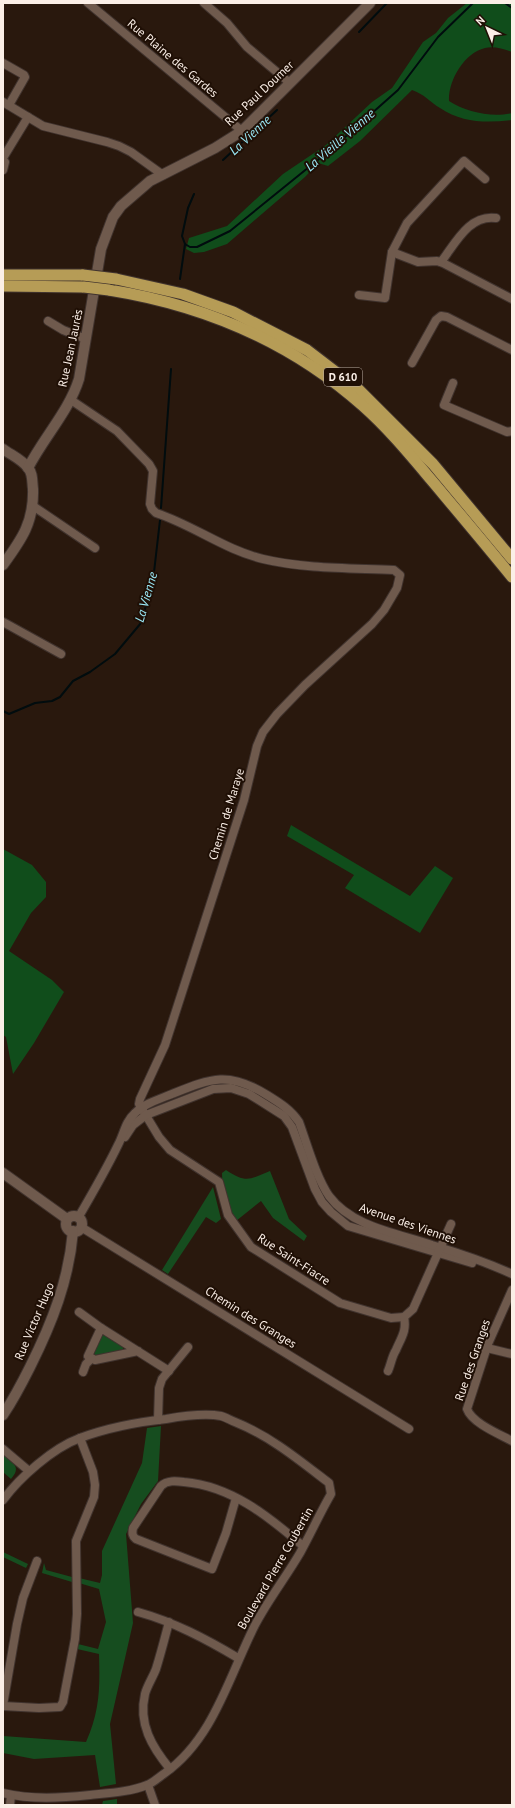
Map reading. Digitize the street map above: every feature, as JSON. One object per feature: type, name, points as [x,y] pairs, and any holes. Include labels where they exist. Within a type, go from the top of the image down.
[{"type":"highway","name":"D 610","points":[[3,275],[83,275],[116,279],[183,294],[233,312],[307,350],[358,389],[432,464],[512,559]]},
{"type":"highway","name":"D 610","points":[[3,286],[84,287],[157,299],[226,321],[274,344],[321,373],[364,407],[402,445],[512,577]]},
{"type":"street","name":"Rue Plaine des Gardes","points":[[88,3],[242,131]]},
{"type":"street","points":[[204,3],[227,23],[247,47],[290,83]]},
{"type":"street","name":"Rue Paul Doumer","points":[[150,181],[215,148],[242,131],[368,4]]},
{"type":"street","points":[[3,63],[24,75],[25,78],[6,104],[43,126],[119,146],[131,152],[162,175]]},
{"type":"street","points":[[3,170],[5,168],[3,159],[28,117]]},
{"type":"street","points":[[359,295],[385,298],[392,252],[407,223],[464,161],[485,179]]},
{"type":"street","name":"Rue Jean Jaurès","points":[[28,468],[36,453],[71,400],[79,379],[101,248],[106,233],[121,206],[150,181]]},
{"type":"street","points":[[441,262],[469,226],[483,218],[496,218]]},
{"type":"street","points":[[392,252],[418,262],[441,262],[512,299]]},
{"type":"street","points":[[412,363],[436,320],[441,316],[447,317],[512,350]]},
{"type":"street","points":[[48,321],[63,330],[86,339]]},
{"type":"street","points":[[453,383],[444,405],[507,432],[512,431]]},
{"type":"street","name":"Chemin de Maraye","points":[[71,400],[117,431],[149,464],[153,471],[150,504],[156,513],[233,548],[262,559],[318,566],[394,570],[400,575],[397,588],[384,610],[368,628],[305,685],[277,714],[263,732],[257,746],[244,800],[165,1045],[140,1099],[139,1104],[141,1108]]},
{"type":"street","points":[[3,450],[28,468],[32,475],[33,506],[20,542],[3,565]]},
{"type":"street","points":[[33,506],[96,548]]},
{"type":"street","points":[[3,622],[61,654]]},
{"type":"street","name":"Avenue des Viennes","points":[[77,1225],[119,1144],[126,1123],[141,1108],[151,1102],[211,1080],[234,1080],[248,1084],[279,1102],[294,1114],[299,1122],[323,1184],[329,1194],[344,1211],[364,1223],[485,1267],[496,1268],[512,1274]]},
{"type":"street","name":"Avenue des Viennes","points":[[119,1144],[134,1125],[146,1115],[213,1089],[231,1088],[249,1094],[284,1116],[292,1127],[315,1189],[322,1202],[331,1212],[348,1226],[362,1232],[438,1250]]},
{"type":"street","name":"Rue Saint-Fiacre","points":[[141,1108],[170,1150],[219,1182],[228,1215],[251,1247],[340,1303],[391,1318],[404,1317]]},
{"type":"street","points":[[3,1173],[67,1220],[72,1216],[77,1225]]},
{"type":"street","points":[[388,1370],[406,1328],[404,1317],[413,1309],[438,1250],[451,1224]]},
{"type":"street","name":"Rue Victor Hugo","points":[[3,1415],[37,1353],[61,1296],[77,1225]]},
{"type":"street","name":"Chemin des Granges","points":[[77,1225],[408,1429]]},
{"type":"street","name":"Rue des Granges","points":[[512,1290],[498,1318],[467,1409],[469,1415],[477,1421],[512,1441]]},
{"type":"street","points":[[80,1312],[101,1328],[169,1371]]},
{"type":"street","points":[[91,1359],[88,1356],[101,1328]]},
{"type":"street","points":[[158,1420],[159,1388],[162,1379],[188,1347]]},
{"type":"street","points":[[487,1348],[512,1354]]},
{"type":"street","points":[[91,1359],[95,1360],[116,1357],[138,1351]]},
{"type":"street","points":[[84,1372],[86,1364],[91,1359]]},
{"type":"street","name":"Boulevard Pierre Coubertin","points":[[3,1500],[10,1490],[29,1471],[63,1447],[80,1438],[121,1427],[190,1416],[220,1416],[253,1429],[282,1448],[329,1483],[330,1494],[303,1546],[260,1616],[238,1658],[223,1695],[204,1732],[189,1753],[148,1785],[119,1792],[58,1798],[7,1794]]},
{"type":"street","points":[[37,1561],[23,1598],[3,1706],[60,1707],[64,1702],[74,1639],[77,1580],[75,1556],[76,1540],[94,1497],[95,1485],[93,1472],[80,1438]]},
{"type":"street","points":[[3,1449],[29,1471]]},
{"type":"street","points":[[236,1498],[226,1533],[212,1569],[136,1539],[132,1532],[133,1528],[153,1497],[165,1482],[179,1481],[200,1483],[224,1492],[236,1498],[252,1506],[277,1524],[303,1546]]},
{"type":"street","points":[[138,1612],[169,1622],[200,1636],[238,1658]]},
{"type":"street","points":[[169,1622],[155,1671],[145,1694],[143,1714],[146,1730],[155,1750],[170,1769]]},
{"type":"street","points":[[148,1785],[155,1805]]},
{"type":"street","points":[[7,1794],[10,1805]]},
{"type":"green space","points":[[467,3],[512,4],[512,52],[499,48],[488,47],[477,51],[470,56],[454,77],[449,93],[449,101],[463,108],[479,113],[496,115],[512,113],[512,120],[493,122],[475,121],[457,117],[448,113],[412,90],[360,141],[328,166],[318,163],[305,177],[227,244],[204,252],[194,253],[186,249],[189,238],[227,226],[283,174],[326,145],[372,102],[392,88],[423,42],[436,33],[448,18]]},
{"type":"green space","points":[[291,825],[410,896],[435,866],[453,878],[420,933],[345,888],[354,875],[287,836]]},
{"type":"green space","points":[[3,849],[32,865],[46,882],[46,897],[31,913],[9,951],[52,980],[64,992],[34,1043],[13,1074],[6,1037],[3,1035]]},
{"type":"green space","points":[[226,1170],[238,1177],[248,1179],[270,1171],[289,1219],[307,1236],[304,1241],[273,1218],[261,1201],[236,1221],[227,1204],[224,1192],[222,1173]]},
{"type":"green space","points":[[213,1187],[221,1219],[216,1223],[206,1217],[168,1274],[162,1270]]},
{"type":"green space","points":[[102,1334],[122,1345],[124,1351],[97,1357],[94,1354]]},
{"type":"green space","points":[[161,1426],[158,1481],[141,1504],[126,1534],[133,1623],[110,1724],[116,1784],[100,1787],[95,1755],[34,1759],[3,1753],[3,1736],[86,1742],[91,1731],[97,1709],[99,1654],[77,1649],[78,1644],[98,1649],[106,1622],[99,1589],[79,1583],[79,1578],[100,1583],[102,1575],[102,1551],[142,1463],[147,1428]]},
{"type":"green space","points":[[3,1455],[13,1463],[16,1468],[16,1471],[11,1479],[3,1472]]},
{"type":"green space","points":[[3,1552],[28,1564],[26,1568],[3,1557]]},
{"type":"green space","points":[[44,1563],[46,1570],[72,1577],[72,1582],[42,1573]]},
{"type":"green space","points":[[117,1799],[117,1805],[102,1805],[103,1801]]},
{"type":"waterway","name":"La Vienne","points":[[359,32],[387,3]]},
{"type":"waterway","name":"La Vieille Vienne","points":[[185,244],[190,247],[197,247],[230,231],[335,146],[398,90],[438,37],[473,3]]},
{"type":"waterway","name":"La Vieille Vienne","points":[[505,3],[512,8]]},
{"type":"waterway","name":"La Vienne","points":[[223,160],[277,110]]},
{"type":"waterway","name":"La Vienne","points":[[180,279],[185,244],[182,236],[188,208],[194,194]]},
{"type":"waterway","name":"La Vienne","points":[[161,508],[171,369]]},
{"type":"waterway","name":"La Vienne","points":[[3,711],[9,714],[35,703],[52,701],[60,697],[73,681],[90,672],[115,654],[141,623],[153,581],[160,520]]}]
